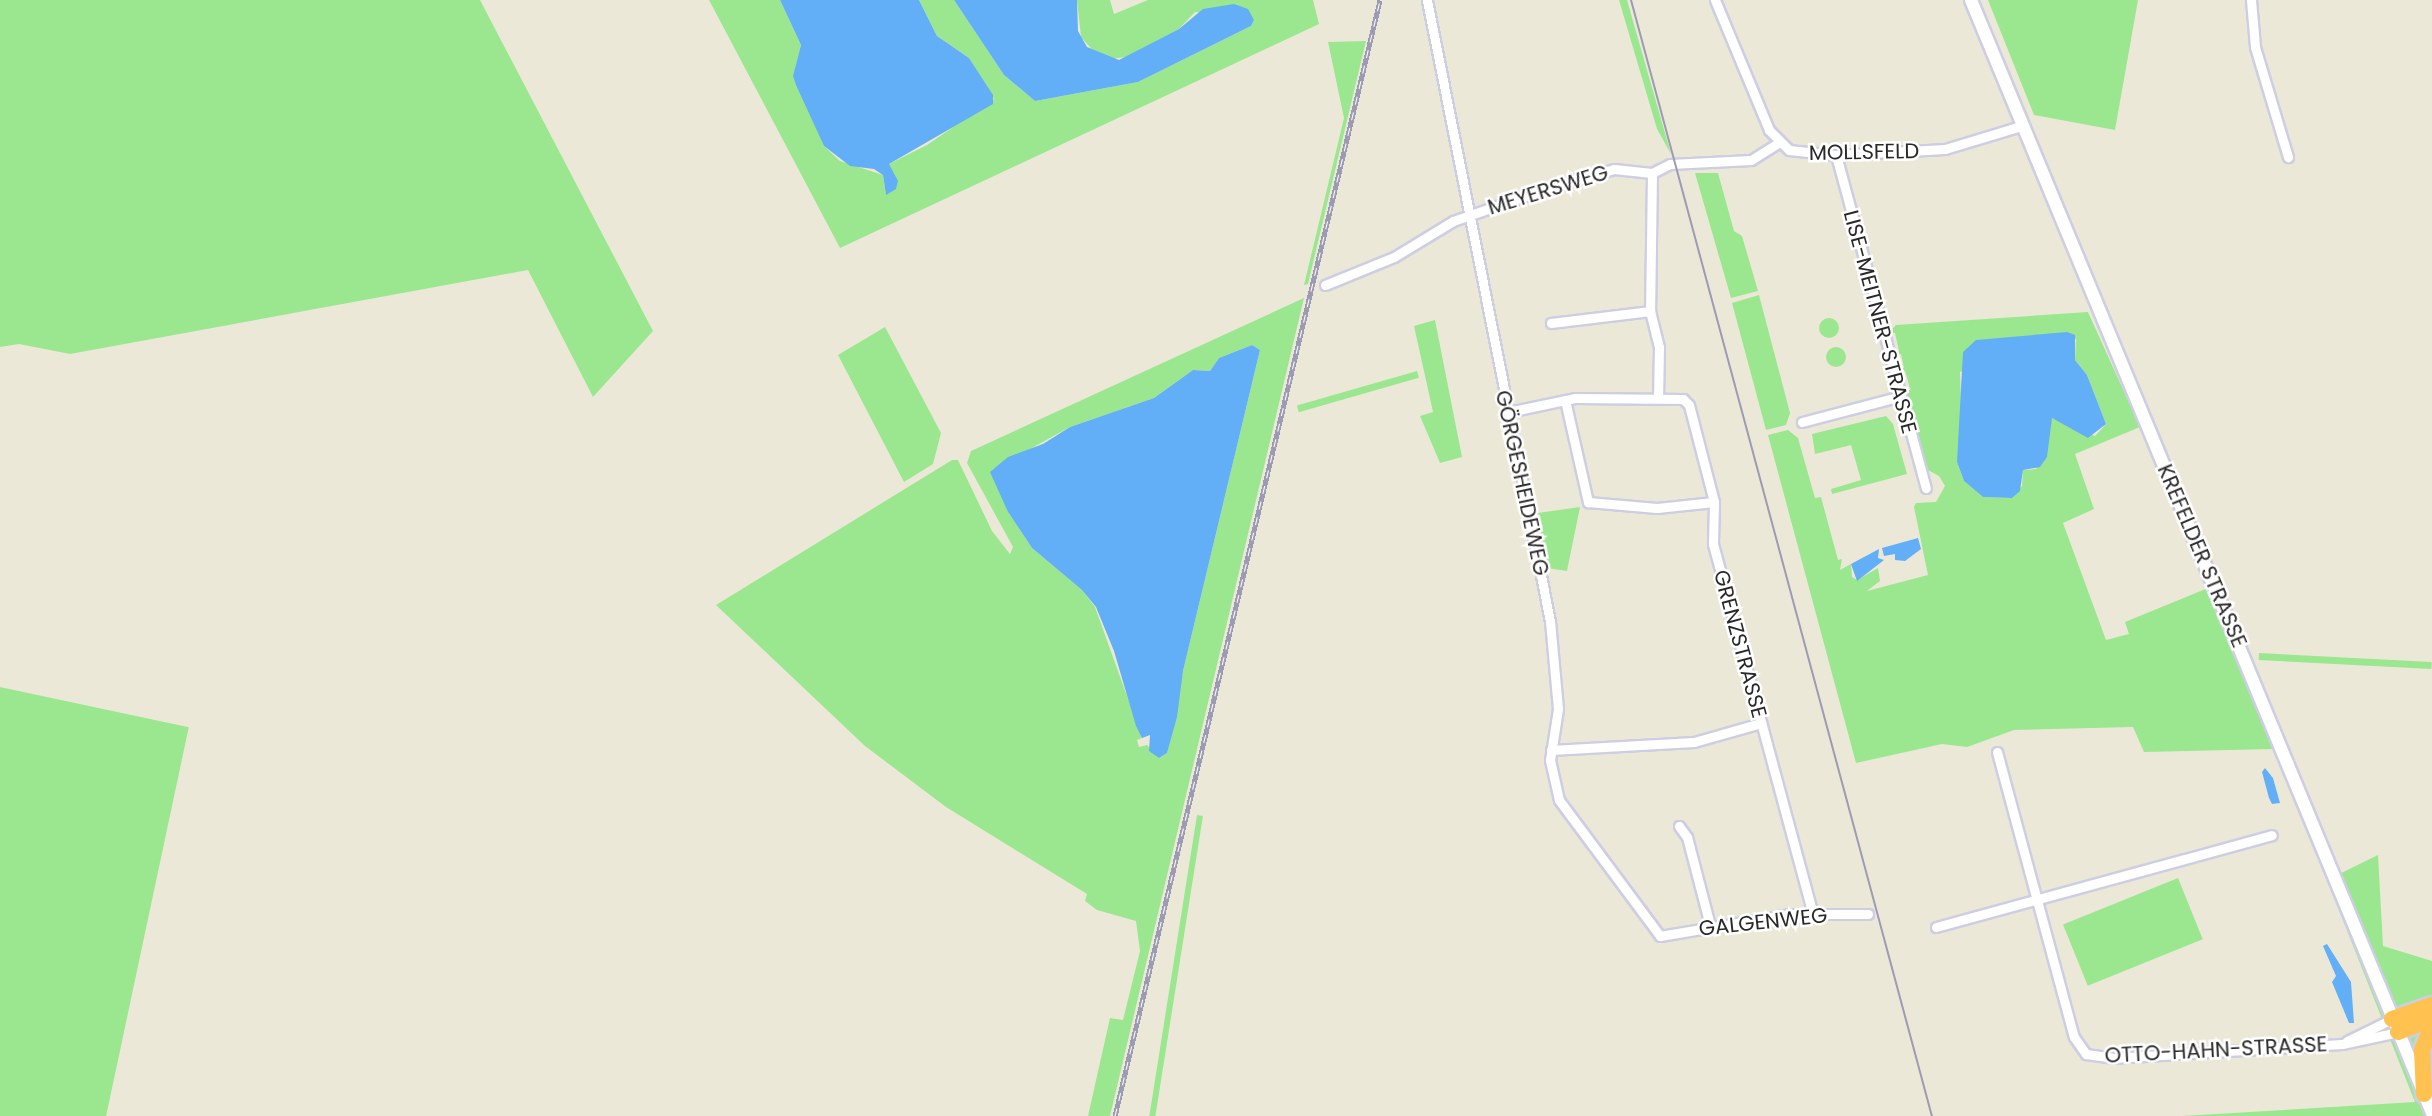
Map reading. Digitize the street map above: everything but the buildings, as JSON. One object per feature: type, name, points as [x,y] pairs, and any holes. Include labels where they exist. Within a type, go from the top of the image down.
[{"type":"highway","points":[[2395,1025],[2432,1006]]},
{"type":"highway","points":[[2395,1025],[2432,1019]]},
{"type":"highway","points":[[2424,1094],[2422,1050],[2432,1026]]},
{"type":"main road","name":"KREFELDER STRASSE","points":[[1971,0],[2432,1113]]},
{"type":"street","name":"GÖRGESHEIDEWEG","points":[[1427,0],[1550,621],[1558,709],[1551,750],[1553,784],[1567,815],[1660,936]]},
{"type":"street","name":"MOLLSFELD","points":[[1715,0],[1778,142],[1803,155],[1945,149],[2021,126]]},
{"type":"street","points":[[2251,0],[2255,47],[2287,157]]},
{"type":"street","name":"MEYERSWEG","points":[[1325,285],[1394,257],[1468,216],[1614,169],[1652,173],[1671,163],[1751,160],[1778,142]]},
{"type":"street","name":"LISE-MEITNER-STRASSE","points":[[1836,155],[1926,488]]},
{"type":"street","points":[[1652,173],[1650,311],[1659,347],[1658,398]]},
{"type":"street","points":[[1551,323],[1650,311]]},
{"type":"street","points":[[1802,422],[1900,396]]},
{"type":"street","name":"GRENZSTRASSE","points":[[1508,412],[1565,401],[1683,398],[1689,405],[1714,502],[1713,544],[1813,914]]},
{"type":"street","points":[[1565,401],[1588,502],[1657,508],[1714,502]]},
{"type":"street","points":[[1551,750],[1695,742],[1761,723]]},
{"type":"street","name":"OTTO-HAHN-STRASSE","points":[[1997,752],[2074,1037],[2086,1054],[2113,1058],[2342,1044],[2395,1025]]},
{"type":"street","points":[[1679,826],[1687,837],[1710,925]]},
{"type":"street","points":[[1936,926],[2272,835]]},
{"type":"street","name":"GALGENWEG","points":[[1660,936],[1710,925],[1813,914],[1867,914]]},
{"type":"street","name":"OTTO-HAHN-STRASSE","points":[[2342,1044],[2395,1025]]},
{"type":"green space","points":[[0,0],[480,0],[653,331],[593,397],[528,270],[70,354],[19,344],[0,347]]},
{"type":"green space","points":[[709,0],[780,0],[801,45],[795,69],[824,146],[840,161],[883,175],[886,195],[889,164],[927,145],[994,99],[969,58],[937,36],[919,0],[954,0],[1004,75],[1035,101],[1138,82],[1251,26],[1254,20],[1195,12],[1179,29],[1126,57],[1111,59],[1096,54],[1081,37],[1077,0],[1110,0],[1114,14],[1148,0],[1313,0],[1319,24],[840,248]]},
{"type":"green space","points":[[1619,0],[1627,0],[1671,154],[1657,129]]},
{"type":"green space","points":[[1988,0],[2138,0],[2115,130],[2034,115]]},
{"type":"green space","points":[[1366,41],[1308,284],[1304,285],[1344,118],[1328,42]]},
{"type":"green space","points":[[1695,173],[1718,173],[1734,231],[1742,236],[1758,291],[1731,298]]},
{"type":"green space","points":[[1759,295],[1790,413],[1786,425],[1766,430],[1732,303]]},
{"type":"green space","points":[[1304,298],[1110,1116],[1088,1116],[1110,1018],[1123,1020],[1140,951],[1136,921],[1097,910],[1085,901],[1087,894],[946,807],[865,746],[716,605],[952,460],[958,460],[992,531],[1010,554],[1013,547],[967,463],[971,451]],"holes":[[[1252,345],[1260,350],[1183,671],[1167,753],[1159,758],[1147,745],[1139,747],[1137,740],[1142,738],[1095,607],[1082,590],[1032,548],[1008,512],[992,470],[1070,427],[1154,398],[1193,370],[1210,371],[1219,358]]]},
{"type":"green space","points":[[2088,312],[2140,427],[2075,454],[2094,509],[2063,523],[2106,640],[2129,634],[2125,622],[2208,588],[2274,749],[2144,752],[2133,727],[2014,730],[1967,747],[1942,744],[1856,763],[1768,435],[1788,430],[1798,438],[1815,498],[1821,497],[1838,560],[1842,559],[1840,570],[1851,564],[1852,577],[1857,580],[1878,568],[1880,581],[1867,591],[1928,575],[1914,507],[1916,503],[1936,502],[1945,486],[1939,476],[1926,469],[1904,390],[1910,388],[1905,371],[1899,369],[1904,368],[1901,354],[1895,355],[1899,351],[1895,333],[1889,332],[1896,325]],"holes":[[[2076,339],[2075,360],[2087,375],[2106,424],[2095,436],[2052,418],[2036,469],[2023,470],[2022,486],[2012,498],[1983,497],[1964,481],[1957,462],[1962,434],[1960,372]]]},
{"type":"green space","points":[[1829,318],[1836,321],[1839,328],[1836,335],[1829,338],[1822,335],[1819,328],[1822,321]]},
{"type":"green space","points":[[1435,320],[1462,457],[1440,463],[1420,416],[1433,412],[1414,326]]},
{"type":"green space","points":[[885,327],[941,433],[933,464],[904,482],[838,355]]},
{"type":"green space","points":[[1836,347],[1843,350],[1846,357],[1843,364],[1836,367],[1829,364],[1826,357],[1829,350]]},
{"type":"green space","points":[[1417,371],[1419,378],[1299,412],[1297,405]]},
{"type":"green space","points":[[1886,416],[1893,424],[1907,474],[1832,494],[1831,489],[1861,480],[1851,445],[1815,454],[1812,434]]},
{"type":"green space","points":[[1580,507],[1567,571],[1547,568],[1538,513]]},
{"type":"green space","points":[[2259,653],[2432,662],[2431,669],[2259,660]]},
{"type":"green space","points":[[0,687],[189,727],[106,1116],[0,1116]]},
{"type":"green space","points":[[1197,815],[1203,816],[1155,1116],[1149,1116]]},
{"type":"green space","points":[[2378,855],[2383,946],[2432,961],[2432,1116],[2182,1116],[2415,1102],[2327,880]]},
{"type":"green space","points":[[2178,878],[2203,939],[2088,986],[2063,924]]},
{"type":"water","points":[[780,0],[919,0],[937,36],[969,58],[993,95],[993,104],[889,164],[898,181],[896,189],[886,195],[883,175],[874,169],[850,166],[824,146],[793,76],[801,45]]},
{"type":"water","points":[[954,0],[1077,0],[1078,31],[1087,47],[1119,60],[1179,29],[1203,9],[1234,4],[1248,9],[1254,20],[1251,26],[1138,82],[1035,101],[1004,75]]},
{"type":"water","points":[[2067,332],[2075,335],[2075,360],[2087,375],[2106,424],[2088,438],[2052,418],[2047,457],[2040,467],[2023,470],[2020,491],[2012,498],[1983,497],[1964,481],[1957,462],[1963,352],[1976,340]]},
{"type":"water","points":[[1252,345],[1260,350],[1183,671],[1177,717],[1167,753],[1159,758],[1149,751],[1150,735],[1142,738],[1136,726],[1114,651],[1096,607],[1082,590],[1032,548],[1008,512],[990,472],[1008,457],[1043,444],[1070,427],[1154,398],[1193,370],[1210,371],[1219,358]]},
{"type":"water","points":[[1918,538],[1921,549],[1905,561],[1895,560],[1895,554],[1884,556],[1882,548]]},
{"type":"water","points":[[1879,549],[1878,558],[1884,560],[1857,581],[1851,564]]},
{"type":"water","points":[[2265,768],[2273,778],[2280,803],[2272,804],[2269,798],[2262,772]]},
{"type":"water","points":[[2327,944],[2351,982],[2354,1023],[2349,1023],[2332,982],[2336,976],[2323,946]]},
{"type":"tram line","points":[[1631,0],[1932,1116]]},
{"type":"railway","points":[[1115,1116],[1380,0]]}]
